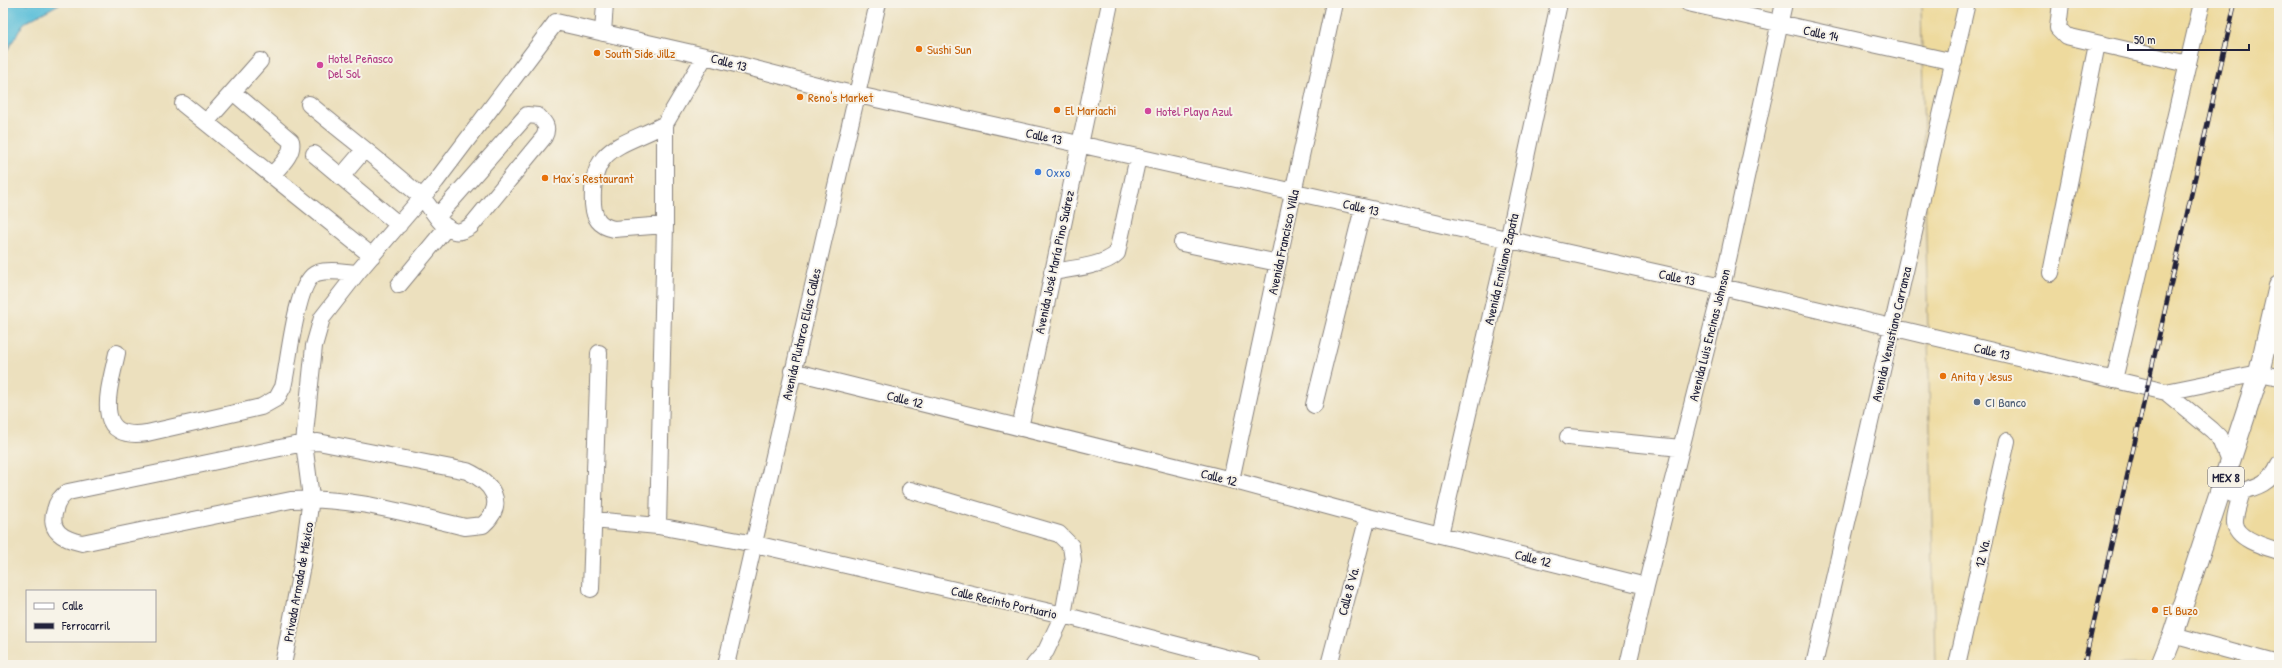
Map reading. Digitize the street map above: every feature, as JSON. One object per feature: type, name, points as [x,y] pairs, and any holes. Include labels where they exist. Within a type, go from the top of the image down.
[{"type":"main road","name":"MEX 8","points":[[2161,665],[2173,635],[2219,498],[2259,373],[2279,286]]},
{"type":"street","points":[[603,33],[605,3]]},
{"type":"street","name":"Avenida Plutarco Elías Calles","points":[[726,665],[755,544],[792,371],[878,3]]},
{"type":"street","name":"Avenida José María Pino Suárez","points":[[1020,428],[1110,3]]},
{"type":"street","name":"Avenida Francisco Villa","points":[[1231,480],[1334,3]]},
{"type":"street","name":"Avenida Emiliano Zapata","points":[[1440,535],[1508,241],[1559,3]]},
{"type":"street","name":"Calle 14","points":[[1688,3],[1954,62]]},
{"type":"street","name":"Avenida Luis Encinas Johnson","points":[[1628,665],[1646,586],[1722,287],[1784,3]]},
{"type":"street","name":"Avenida Venustiano Carranza","points":[[1814,665],[1967,3]]},
{"type":"street","points":[[2061,3],[2058,28],[2062,33],[2097,44],[2188,64]]},
{"type":"street","points":[[2114,380],[2202,3]]},
{"type":"street","name":"Calle 13","points":[[556,22],[705,56],[857,95],[1294,191],[1508,241],[1722,287],[2166,392]]},
{"type":"street","name":"Privada Armada de México","points":[[283,665],[302,565],[311,498],[304,443],[315,337],[322,318],[357,272],[422,197],[556,22]]},
{"type":"street","points":[[2051,273],[2097,44]]},
{"type":"street","points":[[658,526],[665,225],[665,124],[705,56]]},
{"type":"street","points":[[206,122],[260,61]]},
{"type":"street","points":[[233,92],[290,141],[291,150],[272,175]]},
{"type":"street","points":[[183,104],[372,256]]},
{"type":"street","points":[[309,104],[422,197],[442,222],[459,231],[471,226],[544,137],[547,128],[546,124],[538,116],[527,115],[442,222],[399,285]]},
{"type":"street","points":[[665,124],[607,153],[598,165],[592,185],[594,212],[600,223],[607,227],[614,229],[665,225]]},
{"type":"street","points":[[341,177],[364,150]]},
{"type":"street","points":[[314,154],[399,225]]},
{"type":"street","points":[[1052,272],[1103,262],[1112,259],[1117,253],[1138,157]]},
{"type":"street","points":[[1314,405],[1364,208]]},
{"type":"street","points":[[1182,243],[1278,263]]},
{"type":"street","points":[[117,353],[108,407],[112,425],[120,432],[135,435],[147,433],[261,407],[277,398],[283,387],[299,297],[307,279],[317,273],[324,272],[357,272]]},
{"type":"street","points":[[591,589],[599,354]]},
{"type":"street","name":"Calle 12","points":[[792,371],[1231,480],[1368,517],[1646,586]]},
{"type":"street","points":[[2166,392],[2259,373],[2279,377]]},
{"type":"street","points":[[2166,392],[2219,437],[2230,464]]},
{"type":"street","points":[[1568,437],[1681,448]]},
{"type":"street","name":"12 Va.","points":[[1956,665],[2007,441]]},
{"type":"street","points":[[304,443],[332,444],[467,470],[480,477],[490,486],[495,504],[490,519],[483,525],[474,527],[351,501],[311,498],[284,501],[82,543],[63,537],[54,526],[53,518],[57,503],[62,496],[68,492],[304,443]]},
{"type":"street","points":[[2219,498],[2268,482],[2278,471]]},
{"type":"street","points":[[910,490],[1059,534],[1071,546],[1073,560],[1063,615],[1046,651],[1034,665]]},
{"type":"street","points":[[2242,491],[2235,522],[2237,527],[2250,540],[2279,550]]},
{"type":"street","name":"Calle 8 Va.","points":[[1329,665],[1368,517]]},
{"type":"street","name":"Calle Recinto Portuario","points":[[593,520],[658,526],[755,544],[1063,615],[1253,665]]},
{"type":"street","points":[[2173,635],[2279,664]]},
{"type":"sand","points":[[1921,3],[2279,3],[2279,665],[1935,665]]},
{"type":"water","points":[[3,3],[61,3],[24,23],[3,57]]},
{"type":"railway","points":[[2084,665],[2235,3]]},
{"type":"place","name":"Sushi Sun","points":[[919,49]]},
{"type":"place","name":"South Side Jillz","points":[[597,53]]},
{"type":"place","name":"Hotel Peñasco Del Sol","points":[[320,65]]},
{"type":"place","name":"Reno's Market","points":[[800,97]]},
{"type":"place","name":"El Mariachi","points":[[1057,110]]},
{"type":"place","name":"Hotel Playa Azul","points":[[1148,111]]},
{"type":"place","name":"Oxxo","points":[[1038,172]]},
{"type":"place","name":"Max’s Restaurant","points":[[545,178]]},
{"type":"place","name":"Anita y Jesus","points":[[1943,376]]},
{"type":"place","name":"CI Banco","points":[[1977,402]]},
{"type":"place","name":"El Buzo","points":[[2155,610]]}]
